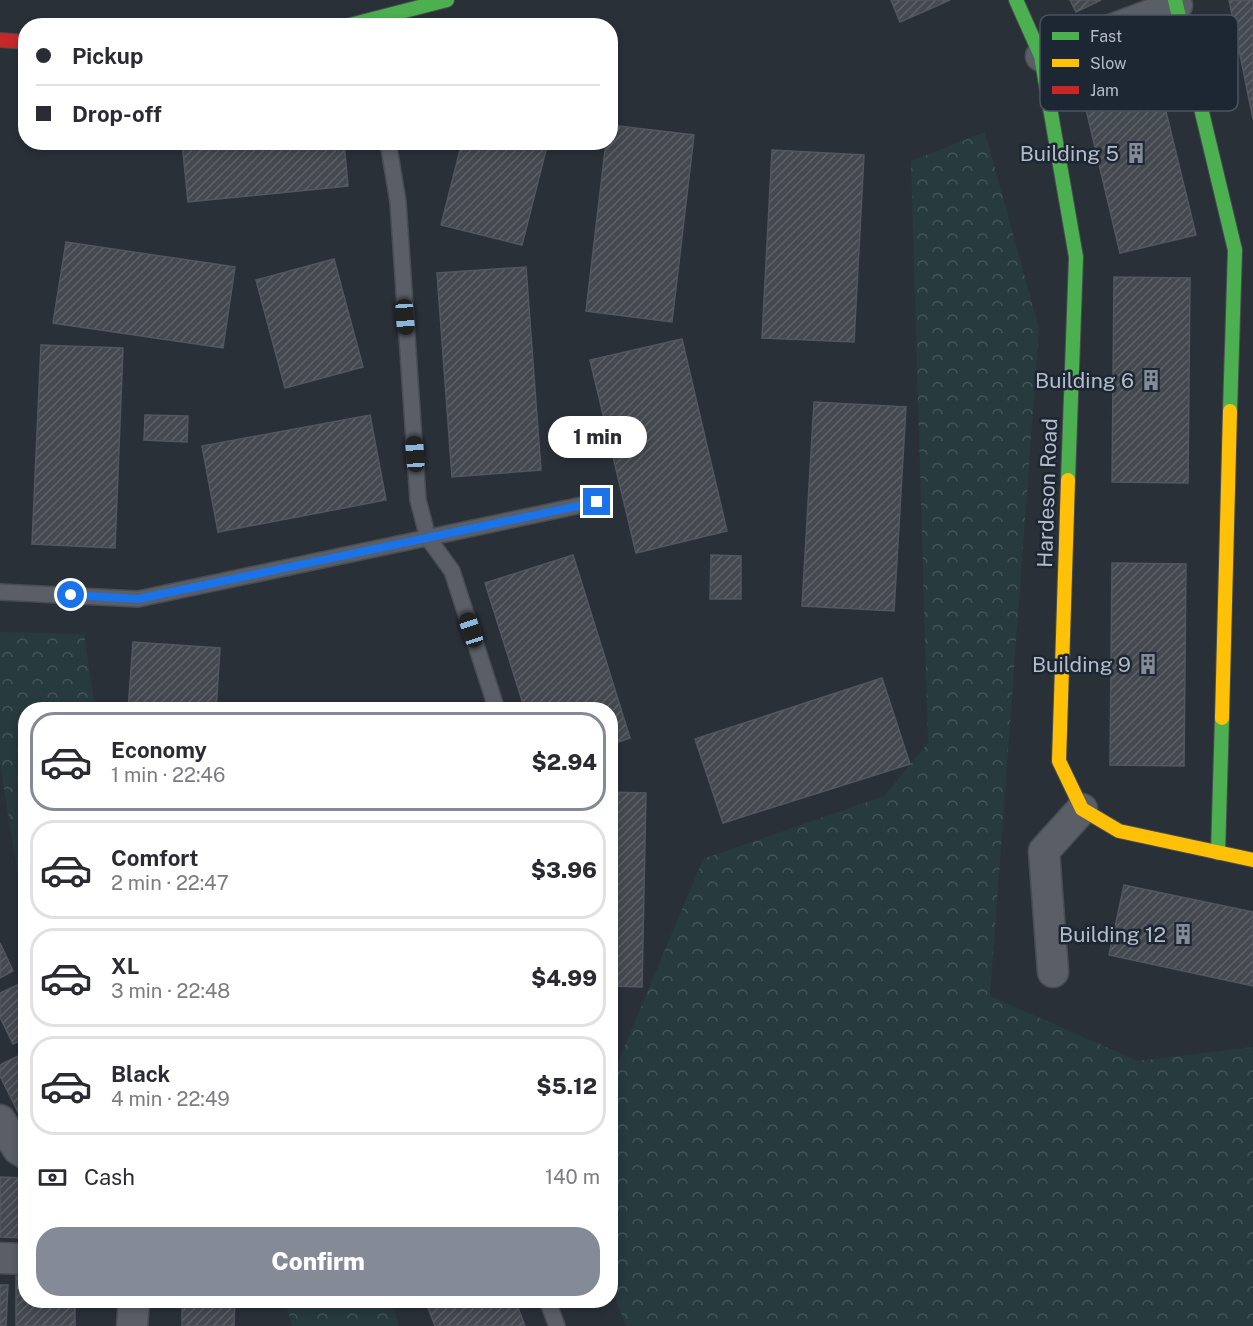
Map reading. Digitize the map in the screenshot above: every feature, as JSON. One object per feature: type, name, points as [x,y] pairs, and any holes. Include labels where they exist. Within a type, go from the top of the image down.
[{"type":"street","points":[[388,18],[447,0]]},
{"type":"street","name":"Hardeson Road","points":[[1016,0],[1040,54]]},
{"type":"street","points":[[1145,15],[1176,3]]},
{"type":"street","points":[[0,40],[18,41]]},
{"type":"street","name":"Hardeson Road","points":[[1051,111],[1076,257],[1059,761],[1082,809]]},
{"type":"street","points":[[1201,111],[1234,250],[1218,853]]},
{"type":"street","points":[[1053,972],[1044,852],[1082,809],[1119,831],[1253,860]]},
{"type":"street","points":[[0,1120],[18,1149]]},
{"type":"street","points":[[0,1258],[18,1259]]},
{"type":"street","points":[[132,1326],[133,1308]]},
{"type":"lane","points":[[389,150],[398,202],[418,500],[428,538],[452,571],[494,702]]},
{"type":"lane","points":[[0,592],[138,599],[597,502]]},
{"type":"lane","points":[[550,1308],[556,1326]]},
{"type":"green space","points":[[985,132],[1039,329],[990,996],[1138,1061],[1253,1047],[1253,1326],[626,1326],[618,1305],[618,1062],[703,859],[884,796],[928,743],[911,161]]},
{"type":"green space","points":[[0,632],[84,634],[94,702],[18,702],[18,878],[0,762]]},
{"type":"green space","points":[[287,1308],[393,1308],[399,1326],[292,1326]]},
{"type":"building","points":[[891,0],[950,0],[900,22]]},
{"type":"building","points":[[1070,0],[1101,0],[1076,12]]},
{"type":"building","points":[[1229,0],[1253,0],[1253,119],[1238,45],[1238,15],[1232,15]]},
{"type":"building","name":"Building 5","points":[[1086,111],[1166,111],[1196,235],[1120,253]]},
{"type":"building","points":[[618,126],[694,135],[672,322],[586,311],[605,150],[618,150]]},
{"type":"building","points":[[183,150],[345,150],[348,186],[188,202]]},
{"type":"building","points":[[460,150],[546,150],[522,245],[441,225]]},
{"type":"building","points":[[772,150],[864,155],[854,342],[762,338]]},
{"type":"building","points":[[66,242],[235,267],[223,348],[53,323]]},
{"type":"building","points":[[334,259],[363,367],[285,388],[256,280]]},
{"type":"building","points":[[526,267],[541,470],[452,477],[437,273]]},
{"type":"building","name":"Building 6","points":[[1114,277],[1190,278],[1188,483],[1112,482]]},
{"type":"building","points":[[682,339],[727,531],[636,553],[590,360]]},
{"type":"building","points":[[41,345],[123,348],[115,548],[32,544]]},
{"type":"building","points":[[814,402],[906,407],[894,611],[802,606]]},
{"type":"building","points":[[145,415],[188,416],[187,442],[144,440]]},
{"type":"building","points":[[370,415],[386,500],[218,532],[202,446]]},
{"type":"building","points":[[573,555],[630,738],[618,742],[618,702],[522,702],[485,583]]},
{"type":"building","points":[[711,555],[741,556],[741,599],[710,599]]},
{"type":"building","name":"Building 9","points":[[1112,563],[1186,564],[1184,766],[1110,765]]},
{"type":"building","points":[[133,642],[220,648],[217,702],[129,702]]},
{"type":"building","points":[[882,678],[910,764],[723,823],[695,739]]},
{"type":"building","points":[[618,792],[646,793],[642,987],[618,986]]},
{"type":"building","name":"Building 12","points":[[1124,885],[1253,912],[1253,986],[1109,955]]},
{"type":"building","points":[[0,943],[13,971],[0,978]]},
{"type":"building","points":[[18,985],[18,1042],[13,1044],[0,1017],[0,993]]},
{"type":"building","points":[[18,1056],[18,1112],[0,1076],[0,1065]]},
{"type":"building","points":[[0,1177],[18,1178],[18,1238],[0,1237]]},
{"type":"building","points":[[16,1275],[18,1275],[18,1308],[75,1308],[75,1326],[16,1326]]},
{"type":"building","points":[[0,1285],[8,1285],[6,1326],[0,1326]]},
{"type":"building","points":[[182,1308],[235,1308],[234,1326],[182,1326]]},
{"type":"building","points":[[428,1308],[518,1308],[525,1326],[435,1326]]},
{"type":"traffic: fast","points":[[377,18],[447,0]]},
{"type":"traffic: fast","points":[[1016,0],[1040,54]]},
{"type":"traffic: fast","points":[[1175,0],[1179,15]]},
{"type":"traffic: fast","points":[[1051,111],[1076,257],[1068,480]]},
{"type":"traffic: fast","points":[[1202,111],[1235,250],[1230,411]]},
{"type":"traffic: fast","points":[[1218,853],[1222,718]]},
{"type":"traffic: slow","points":[[1222,718],[1230,411]]},
{"type":"traffic: slow","points":[[1068,480],[1059,761],[1082,809],[1119,831],[1253,860]]},
{"type":"traffic: jam","points":[[0,40],[18,41]]},
{"type":"place","name":"Building 5","points":[[1136,153]]},
{"type":"place","name":"Building 6","points":[[1151,380]]},
{"type":"place","name":"Building 9","points":[[1148,664]]},
{"type":"place","name":"Building 12","points":[[1183,934]]},
{"type":"route","points":[[71,595],[138,599],[597,502]]}]
